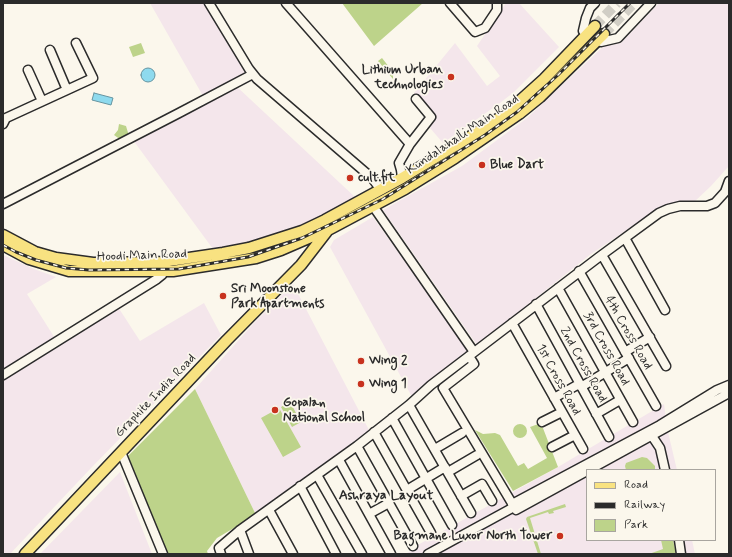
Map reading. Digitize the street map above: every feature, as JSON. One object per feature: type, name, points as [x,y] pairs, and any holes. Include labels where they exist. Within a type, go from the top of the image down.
[{"type":"main road","name":"Kundalahalli Main Road","points":[[307,256],[326,225],[504,115],[526,96],[595,26]]},
{"type":"main road","name":"Kundalahalli Main Road","points":[[302,231],[326,225],[373,206],[405,189],[455,158],[519,114],[545,92],[601,36]]},
{"type":"main road","name":"Hoodi Main Road","points":[[3,245],[29,259],[69,271],[173,271],[256,258],[307,240],[326,225]]},
{"type":"main road","name":"Hoodi Main Road","points":[[3,235],[35,252],[56,258],[93,263],[162,262],[223,253],[249,248],[302,231]]},
{"type":"main road","name":"Graphite India Road","points":[[25,554],[227,340],[301,265],[307,256]]},
{"type":"street","points":[[209,3],[241,57],[253,74],[372,178],[381,190]]},
{"type":"street","points":[[286,3],[410,144]]},
{"type":"street","points":[[450,3],[475,32],[485,28],[497,10],[497,3]]},
{"type":"street","points":[[587,35],[583,31],[586,18],[590,8],[595,3]]},
{"type":"street","points":[[601,36],[601,42],[618,38],[651,3]]},
{"type":"street","points":[[3,124],[6,118],[93,78],[76,43]]},
{"type":"street","points":[[50,50],[67,90]]},
{"type":"street","points":[[28,70],[42,101]]},
{"type":"street","points":[[3,204],[253,74]]},
{"type":"street","points":[[402,178],[399,163],[410,144],[431,116],[416,99]]},
{"type":"street","points":[[220,554],[219,548],[240,530],[300,486],[339,460],[409,405],[431,385],[579,271],[668,209],[680,206],[707,206],[715,203],[725,192],[729,181]]},
{"type":"street","points":[[373,206],[471,354],[474,364],[443,388],[514,507]]},
{"type":"street","points":[[625,238],[666,310]]},
{"type":"street","points":[[602,255],[666,366]]},
{"type":"street","points":[[3,375],[157,279],[162,275],[164,270]]},
{"type":"street","name":"4th Cross Road","points":[[579,271],[656,406]]},
{"type":"street","name":"3rd Cross Road","points":[[558,288],[633,422]]},
{"type":"street","name":"2nd Cross Road","points":[[536,304],[609,437]]},
{"type":"street","name":"1st Cross Road","points":[[512,323],[583,449]]},
{"type":"street","points":[[554,398],[605,373],[650,337]]},
{"type":"street","points":[[428,554],[660,425],[717,390],[729,385]]},
{"type":"street","points":[[592,469],[729,393]]},
{"type":"street","points":[[596,414],[620,400]]},
{"type":"street","points":[[409,405],[471,513]]},
{"type":"street","points":[[542,422],[562,412]]},
{"type":"street","points":[[392,418],[452,525]]},
{"type":"street","points":[[374,432],[431,533]]},
{"type":"street","points":[[435,450],[462,433]]},
{"type":"street","points":[[552,447],[575,435]]},
{"type":"street","points":[[652,436],[660,448],[665,469]]},
{"type":"street","points":[[357,446],[413,546]]},
{"type":"street","points":[[120,453],[158,554]]},
{"type":"street","points":[[120,453],[163,554]]},
{"type":"street","points":[[407,490],[426,478],[477,455]]},
{"type":"street","points":[[339,460],[391,554]]},
{"type":"street","points":[[514,507],[586,472]]},
{"type":"street","points":[[318,475],[362,554]]},
{"type":"street","points":[[461,496],[482,484],[492,501]]},
{"type":"street","points":[[300,486],[336,554]]},
{"type":"street","points":[[369,514],[389,503]]},
{"type":"street","points":[[269,510],[293,554]]},
{"type":"street","points":[[240,530],[249,554]]},
{"type":"street","points":[[678,541],[681,554]]},
{"type":"shaded area","points":[[150,3],[204,3],[245,73],[203,96]]},
{"type":"shaded area","points":[[506,3],[519,3],[559,47],[514,92],[443,143],[430,128],[434,118],[414,93],[455,43],[487,86],[500,76],[477,46]]},
{"type":"shaded area","points":[[659,3],[729,3],[729,166],[693,203],[679,201],[663,206],[591,254],[477,345],[383,210],[462,166],[527,118],[604,46],[621,43]]},
{"type":"shaded area","points":[[235,85],[355,197],[292,230],[235,247],[213,249],[133,140]]},
{"type":"shaded area","points":[[373,217],[469,351],[412,397],[330,247],[334,240]]},
{"type":"shaded area","points":[[3,255],[56,277],[27,294],[58,343],[118,307],[140,341],[204,303],[221,335],[92,467],[10,554],[3,554]]},
{"type":"shaded area","points":[[293,284],[369,430],[326,466],[256,515],[195,389],[254,323]]},
{"type":"shaded area","points":[[664,404],[668,432],[677,469],[586,469],[586,541],[692,541],[695,554],[405,554],[413,550],[416,546],[558,467]]},
{"type":"shaded area","points":[[120,472],[152,554],[40,554]]},
{"type":"green space","points":[[342,3],[423,3],[374,46]]},
{"type":"green space","points":[[141,43],[145,53],[133,57],[129,47]]},
{"type":"green space","points":[[382,58],[393,72],[393,79],[378,61]]},
{"type":"green space","points":[[119,124],[126,126],[129,136],[121,140],[114,135],[118,130]]},
{"type":"green space","points":[[195,389],[256,515],[217,538],[207,551],[208,554],[168,554],[128,456]]},
{"type":"green space","points":[[290,402],[301,422],[292,427],[281,407]]},
{"type":"green space","points":[[279,408],[301,447],[283,457],[261,418]]},
{"type":"green space","points":[[541,423],[558,467],[513,491],[475,430],[483,434],[495,433],[500,435],[518,466],[524,463],[528,469],[547,458],[530,427]]},
{"type":"green space","points":[[517,424],[523,424],[527,428],[527,434],[523,438],[517,438],[513,434],[513,428]]},
{"type":"green space","points":[[642,457],[647,458],[655,466],[655,469],[626,469],[626,463]]},
{"type":"green space","points":[[565,504],[566,507],[553,511],[554,513],[549,514],[548,512],[530,518],[541,554],[538,554],[526,519],[527,517]]},
{"type":"green space","points":[[661,541],[673,541],[676,554],[649,554],[663,549]]},
{"type":"water","points":[[145,68],[151,68],[155,72],[155,78],[151,82],[145,82],[141,78],[141,72]]},
{"type":"water","points":[[94,93],[113,98],[111,105],[92,100]]},
{"type":"tunnel","points":[[595,26],[617,3]]},
{"type":"tunnel","points":[[604,34],[634,3]]},
{"type":"railway","points":[[3,245],[36,260],[66,268],[89,270],[179,269],[248,257],[302,238],[383,199],[485,135],[517,112],[558,75],[630,3]]},
{"type":"place","name":"Lithium Urban technologies","points":[[451,77]]},
{"type":"place","name":"Blue Dart","points":[[482,165]]},
{"type":"place","name":"cult.fit","points":[[350,178]]},
{"type":"place","name":"Sri Moonstone Park Apartments","points":[[223,296]]},
{"type":"place","name":"Wing 2","points":[[361,361]]},
{"type":"place","name":"Wing 1","points":[[361,384]]},
{"type":"place","name":"Gopalan National School","points":[[275,410]]},
{"type":"place","name":"Bagmane Luxor North Tower","points":[[560,536]]},
{"type":"district","name":"Ashraya Layout","points":[[386,496]]}]
